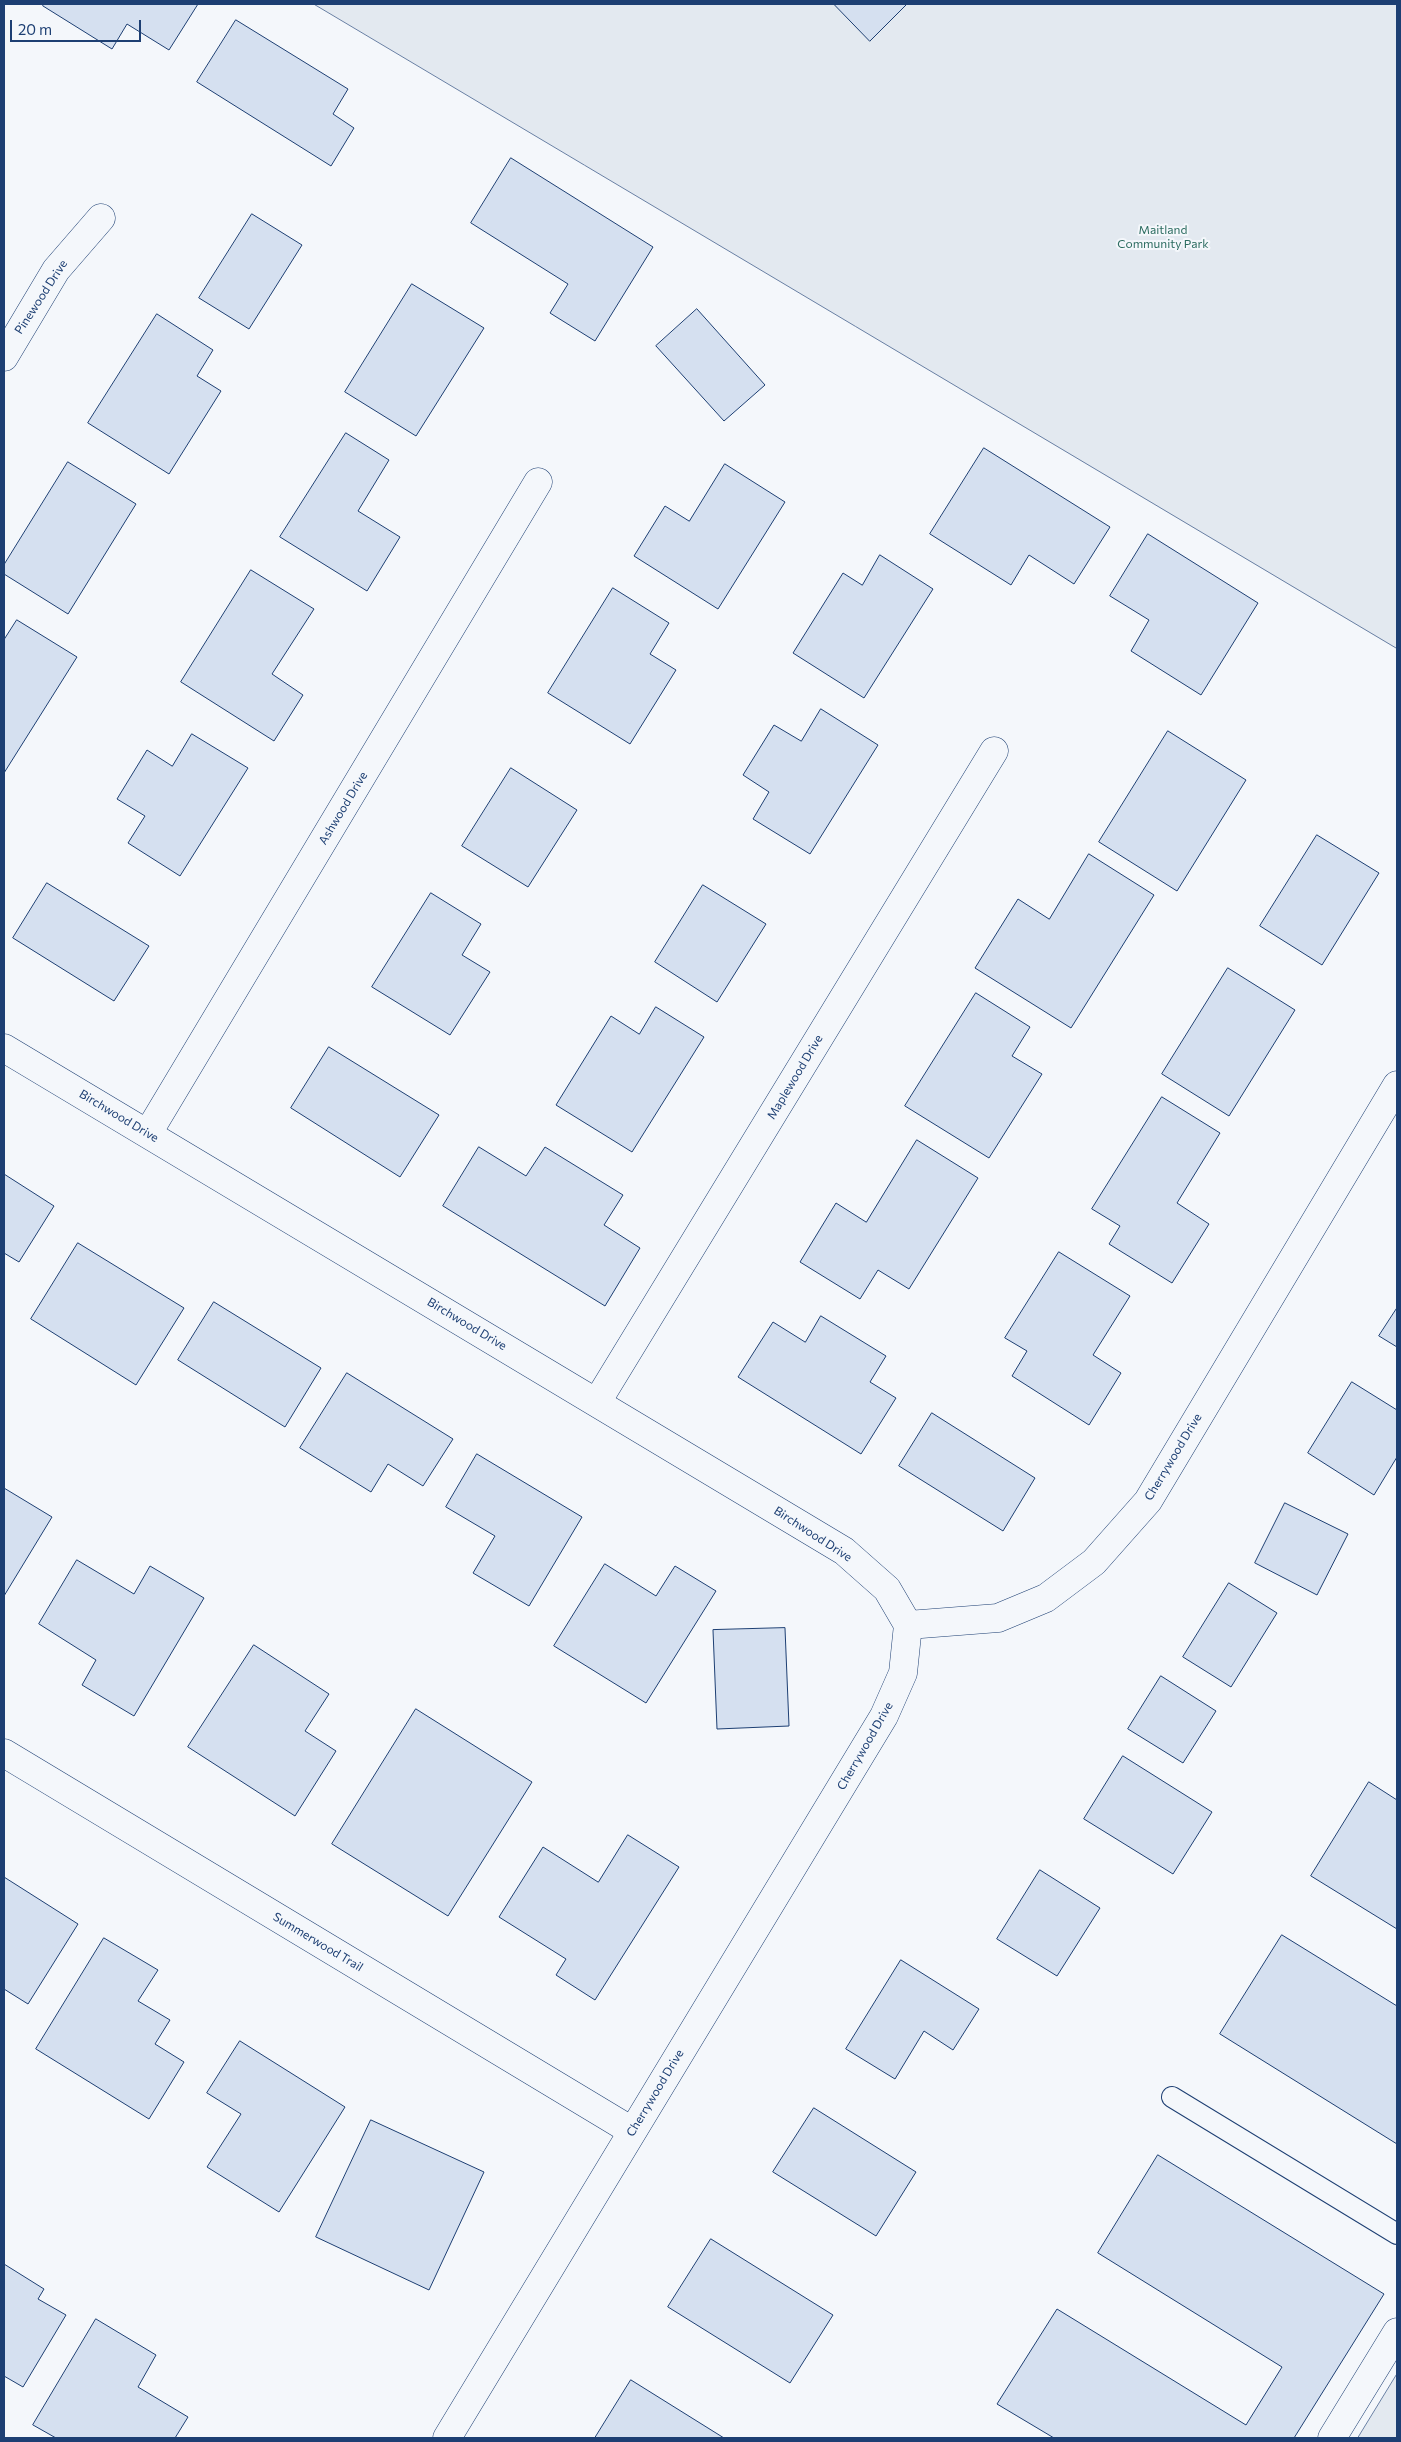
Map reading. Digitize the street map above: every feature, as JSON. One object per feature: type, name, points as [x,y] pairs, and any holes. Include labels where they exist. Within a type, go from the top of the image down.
[{"type":"street","name":"Pinewood Drive","points":[[4,357],[56,270],[101,218]]},
{"type":"street","name":"Ashwood Drive","points":[[148,1133],[538,482]]},
{"type":"street","name":"Maplewood Drive","points":[[597,1402],[994,752]]},
{"type":"street","name":"Birchwood Drive","points":[[4,1048],[844,1551],[887,1589],[908,1626]]},
{"type":"street","name":"Cherrywood Drive","points":[[447,2438],[884,1716],[903,1673],[908,1626],[998,1618],[1046,1598],[1094,1562],[1148,1501],[1397,1085]]},
{"type":"street","name":"Summerwood Trail","points":[[4,1753],[632,2131]]},
{"type":"street","points":[[1332,2438],[1397,2332]]},
{"type":"lane","points":[[1172,2096],[1397,2234]]},
{"type":"green space","name":"Maitland Community Park","points":[[314,4],[1397,4],[1397,649]]},
{"type":"green space","points":[[1397,2374],[1397,2438],[1358,2438]]},
{"type":"building","points":[[44,4],[198,4],[169,50],[127,24],[112,49],[43,6]]},
{"type":"building","points":[[834,4],[907,4],[870,41]]},
{"type":"building","points":[[236,20],[348,89],[333,114],[354,128],[331,166],[197,82]]},
{"type":"building","points":[[511,158],[653,247],[595,341],[550,313],[568,284],[471,223]]},
{"type":"building","points":[[252,214],[302,245],[249,329],[199,298]]},
{"type":"building","points":[[412,284],[484,328],[416,436],[345,392]]},
{"type":"building","points":[[697,309],[765,385],[724,421],[656,346]]},
{"type":"building","points":[[157,314],[213,350],[197,376],[221,391],[169,474],[88,423]]},
{"type":"building","points":[[346,433],[389,460],[358,511],[400,537],[367,591],[280,537]]},
{"type":"building","points":[[984,448],[1110,527],[1074,584],[1029,555],[1011,585],[930,534]]},
{"type":"building","points":[[68,462],[136,504],[68,614],[4,574],[4,565]]},
{"type":"building","points":[[725,464],[785,502],[718,609],[634,556],[665,506],[689,521]]},
{"type":"building","points":[[1148,534],[1258,603],[1201,695],[1131,651],[1149,620],[1110,596]]},
{"type":"building","points":[[880,555],[933,589],[864,698],[793,653],[843,573],[862,585]]},
{"type":"building","points":[[251,570],[314,609],[272,674],[303,695],[274,741],[181,682]]},
{"type":"building","points":[[613,588],[669,623],[650,654],[676,670],[630,744],[548,693]]},
{"type":"building","points":[[17,620],[77,657],[4,773],[4,640]]},
{"type":"building","points":[[821,709],[878,745],[810,854],[753,819],[769,792],[743,775],[774,725],[801,741]]},
{"type":"building","points":[[1168,731],[1246,780],[1177,891],[1099,842]]},
{"type":"building","points":[[192,734],[248,768],[180,876],[128,843],[145,816],[117,799],[147,750],[172,766]]},
{"type":"building","points":[[511,768],[577,810],[528,887],[462,846]]},
{"type":"building","points":[[1317,835],[1379,873],[1322,965],[1260,926]]},
{"type":"building","points":[[1089,854],[1154,895],[1071,1028],[975,968],[1018,899],[1049,919]]},
{"type":"building","points":[[47,883],[149,946],[114,1001],[13,938]]},
{"type":"building","points":[[703,885],[766,924],[717,1002],[655,962]]},
{"type":"building","points":[[431,893],[481,924],[462,955],[490,972],[450,1035],[372,987]]},
{"type":"building","points":[[1228,968],[1295,1010],[1229,1116],[1162,1074]]},
{"type":"building","points":[[976,993],[1030,1027],[1012,1056],[1042,1074],[989,1158],[905,1106]]},
{"type":"building","points":[[656,1007],[704,1037],[632,1152],[556,1105],[611,1016],[639,1034]]},
{"type":"building","points":[[329,1047],[439,1115],[400,1177],[291,1108]]},
{"type":"building","points":[[1162,1097],[1220,1133],[1177,1203],[1209,1224],[1172,1283],[1109,1244],[1120,1226],[1092,1209]]},
{"type":"building","points":[[917,1140],[978,1178],[909,1289],[878,1270],[860,1299],[800,1262],[836,1203],[866,1222]]},
{"type":"building","points":[[479,1147],[526,1176],[545,1147],[623,1195],[604,1225],[640,1248],[605,1306],[443,1206]]},
{"type":"building","points":[[4,1174],[54,1206],[19,1262],[4,1253]]},
{"type":"building","points":[[78,1243],[184,1308],[136,1385],[31,1319]]},
{"type":"building","points":[[1059,1252],[1130,1296],[1093,1355],[1121,1373],[1089,1425],[1012,1376],[1027,1351],[1005,1338]]},
{"type":"building","points":[[214,1302],[321,1368],[285,1427],[178,1360]]},
{"type":"building","points":[[1397,1308],[1397,1347],[1379,1336]]},
{"type":"building","points":[[821,1316],[886,1356],[870,1382],[896,1398],[861,1454],[738,1377],[773,1322],[805,1342]]},
{"type":"building","points":[[347,1373],[453,1439],[423,1486],[388,1464],[371,1492],[300,1448]]},
{"type":"building","points":[[1352,1382],[1397,1410],[1397,1457],[1374,1495],[1308,1453]]},
{"type":"building","points":[[932,1413],[1035,1478],[1003,1531],[899,1466]]},
{"type":"building","points":[[477,1454],[582,1517],[529,1606],[473,1573],[495,1536],[446,1507]]},
{"type":"building","points":[[4,1488],[52,1517],[4,1596]]},
{"type":"building","points":[[1285,1503],[1348,1534],[1317,1595],[1255,1563]]},
{"type":"building","points":[[77,1560],[134,1594],[150,1566],[204,1598],[134,1716],[82,1685],[96,1660],[39,1624]]},
{"type":"building","points":[[605,1564],[656,1596],[675,1566],[716,1591],[646,1703],[554,1646]]},
{"type":"building","points":[[1229,1583],[1277,1613],[1231,1687],[1183,1657]]},
{"type":"building","points":[[785,1628],[789,1726],[717,1729],[713,1630]]},
{"type":"building","points":[[254,1645],[329,1694],[305,1731],[336,1751],[295,1816],[188,1747]]},
{"type":"building","points":[[1161,1676],[1216,1711],[1183,1763],[1128,1729]]},
{"type":"building","points":[[416,1709],[532,1782],[448,1916],[332,1844]]},
{"type":"building","points":[[1123,1756],[1212,1812],[1173,1874],[1084,1819]]},
{"type":"building","points":[[1369,1782],[1397,1800],[1397,1929],[1311,1876]]},
{"type":"building","points":[[628,1835],[679,1867],[595,2000],[556,1975],[566,1959],[499,1917],[543,1847],[598,1882]]},
{"type":"building","points":[[1040,1870],[1100,1908],[1057,1976],[997,1939]]},
{"type":"building","points":[[4,1877],[78,1924],[28,2004],[4,1989]]},
{"type":"building","points":[[1282,1935],[1397,2006],[1397,2144],[1220,2034]]},
{"type":"building","points":[[104,1938],[158,1970],[138,2001],[170,2020],[155,2044],[184,2062],[149,2119],[36,2049]]},
{"type":"building","points":[[901,1960],[979,2009],[953,2050],[924,2031],[895,2079],[846,2049]]},
{"type":"building","points":[[240,2041],[345,2107],[279,2212],[207,2167],[241,2114],[207,2093]]},
{"type":"building","points":[[814,2108],[916,2172],[876,2236],[773,2172]]},
{"type":"building","points":[[371,2120],[484,2172],[429,2290],[316,2237]]},
{"type":"building","points":[[1158,2155],[1384,2294],[1294,2438],[1054,2438],[997,2404],[1057,2309],[1246,2425],[1282,2367],[1098,2253]]},
{"type":"building","points":[[711,2239],[833,2315],[790,2383],[668,2307]]},
{"type":"building","points":[[4,2264],[44,2289],[38,2299],[66,2315],[23,2387],[4,2376]]},
{"type":"building","points":[[96,2319],[156,2355],[138,2387],[188,2417],[175,2438],[56,2438],[33,2425]]},
{"type":"building","points":[[631,2380],[724,2438],[595,2438]]}]
